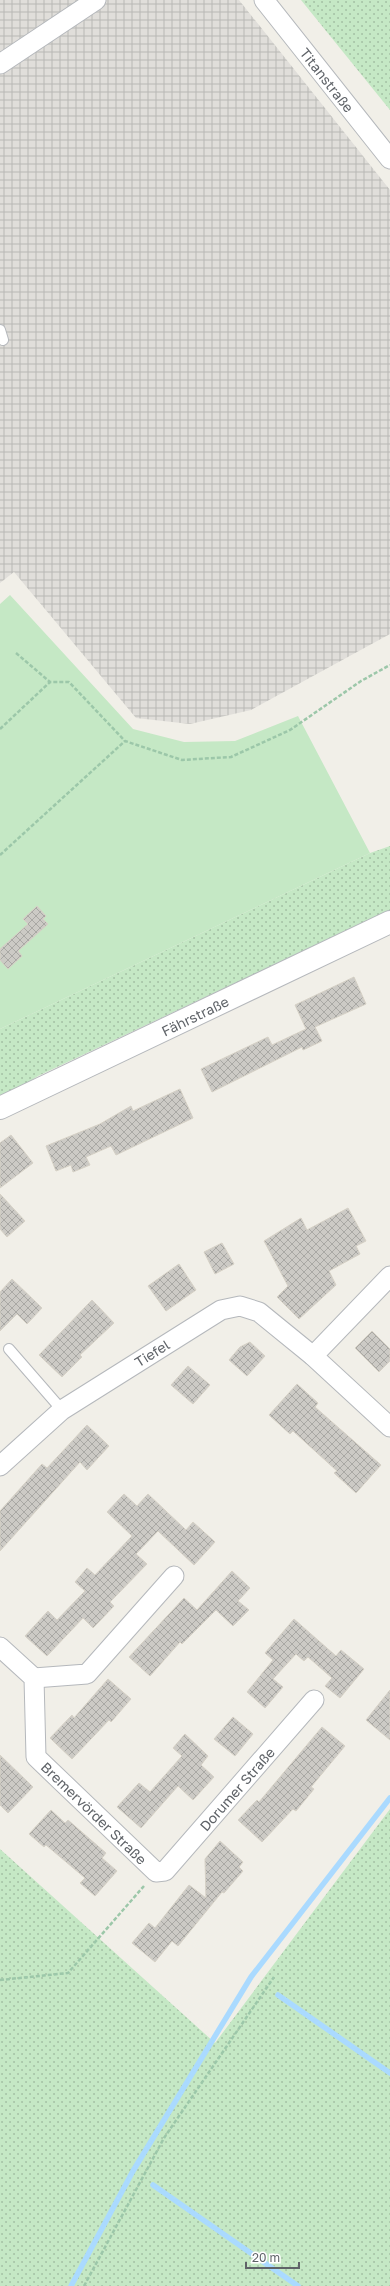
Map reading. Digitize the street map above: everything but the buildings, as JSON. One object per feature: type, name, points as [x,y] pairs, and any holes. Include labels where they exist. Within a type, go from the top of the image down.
[{"type":"street","points":[[0,64],[96,0]]},
{"type":"street","name":"Titanstraße","points":[[264,0],[390,159]]},
{"type":"street","name":"Fährstraße","points":[[0,1108],[390,922]]},
{"type":"street","points":[[313,1356],[390,1276]]},
{"type":"street","name":"Tiefel","points":[[0,1466],[62,1410],[221,1310],[240,1306],[259,1312],[313,1356],[390,1427]]},
{"type":"street","points":[[0,1647],[34,1678],[87,1674],[174,1576]]},
{"type":"street","name":"Bremervörder Straße","points":[[34,1678],[36,1758],[156,1872]]},
{"type":"street","name":"Dorumer Straße","points":[[156,1872],[165,1871],[314,1700]]},
{"type":"lane","points":[[9,1349],[62,1410]]},
{"type":"path","points":[[16,653],[50,682],[70,682],[125,741],[182,760],[231,757],[290,730],[361,681],[390,665]]},
{"type":"path","points":[[0,728],[50,682]]},
{"type":"path","points":[[0,855],[125,741]]},
{"type":"path","points":[[0,1980],[68,1973],[156,1872]]},
{"type":"path","points":[[84,2286],[164,2138],[274,1977]]},
{"type":"shaded area","points":[[0,0],[239,0],[390,190],[390,634],[251,710],[190,724],[136,718],[14,572],[0,583]]},
{"type":"green space","points":[[301,0],[390,0],[390,110]]},
{"type":"green space","points":[[10,595],[133,729],[184,742],[235,741],[298,716],[370,853],[0,1029],[0,604]]},
{"type":"green space","points":[[390,846],[390,910],[38,1076],[0,1101],[0,1029],[370,853]]},
{"type":"green space","points":[[390,1809],[390,2286],[0,2286],[0,1849],[215,2043]]},
{"type":"waterway","points":[[71,2286],[133,2171],[251,1977],[390,1798]]},
{"type":"waterway","points":[[278,1995],[390,2073]]},
{"type":"waterway","points":[[153,2185],[298,2286]]}]
